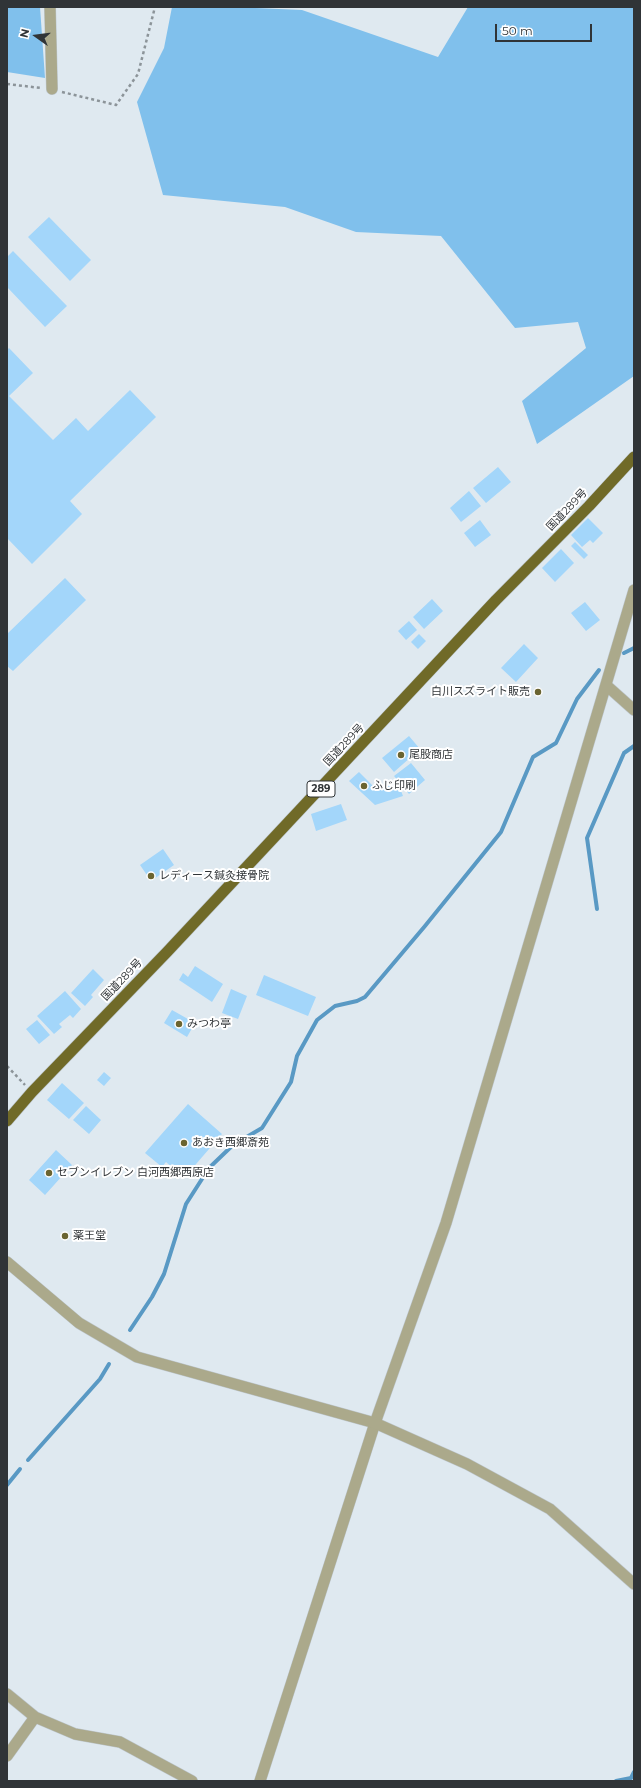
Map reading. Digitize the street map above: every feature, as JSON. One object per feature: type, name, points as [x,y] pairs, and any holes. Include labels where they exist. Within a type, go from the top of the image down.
[{"type":"highway","name":"国道289号","points":[[7,1121],[32,1092],[167,952],[496,600],[589,506],[634,457]]},
{"type":"street","points":[[50,7],[52,89]]},
{"type":"street","points":[[260,1781],[375,1423],[456,1191],[606,685],[624,619],[634,590]]},
{"type":"street","points":[[606,685],[634,710]]},
{"type":"street","points":[[7,1262],[79,1323],[137,1357],[375,1423],[467,1464],[550,1509],[634,1584]]},
{"type":"street","points":[[7,1694],[35,1717],[75,1734],[120,1742],[192,1781]]},
{"type":"street","points":[[7,1756],[35,1717]]},
{"type":"path","points":[[7,84],[52,89],[116,105],[138,74],[155,7]]},
{"type":"path","points":[[7,1066],[32,1092]]},
{"type":"shaded area","points":[[7,7],[40,7],[45,78],[7,72]]},
{"type":"shaded area","points":[[172,7],[232,7],[302,10],[438,57],[468,7],[634,7],[634,376],[537,444],[522,401],[586,348],[578,322],[515,328],[441,236],[356,232],[285,207],[163,195],[137,102],[164,48]]},
{"type":"building","points":[[49,217],[91,260],[70,281],[28,237]]},
{"type":"building","points":[[13,251],[67,306],[45,327],[7,287],[7,257]]},
{"type":"building","points":[[9,348],[33,373],[9,396],[53,440],[76,418],[88,431],[130,390],[156,417],[70,501],[82,514],[32,564],[7,538],[7,350]]},
{"type":"building","points":[[498,467],[511,482],[486,503],[473,488]]},
{"type":"building","points":[[469,491],[481,506],[461,522],[450,508]]},
{"type":"building","points":[[588,518],[603,533],[593,543],[590,540],[582,547],[571,535]]},
{"type":"building","points":[[480,520],[491,535],[475,547],[464,533]]},
{"type":"building","points":[[575,542],[588,555],[584,559],[571,546]]},
{"type":"building","points":[[561,549],[574,563],[555,582],[542,568]]},
{"type":"building","points":[[65,578],[86,600],[13,671],[7,666],[7,634]]},
{"type":"building","points":[[432,599],[443,611],[424,629],[413,617]]},
{"type":"building","points":[[585,602],[600,620],[586,631],[571,613]]},
{"type":"building","points":[[409,621],[417,630],[406,640],[398,631]]},
{"type":"building","points":[[419,634],[426,641],[418,649],[411,642]]},
{"type":"building","points":[[524,644],[538,658],[516,682],[501,668]]},
{"type":"building","points":[[409,736],[420,749],[394,772],[382,758]]},
{"type":"building","points":[[411,763],[425,780],[409,794],[394,776]]},
{"type":"building","name":"ふじ印刷","points":[[359,772],[377,790],[398,783],[403,796],[375,805],[349,781]]},
{"type":"building","points":[[341,804],[347,820],[316,831],[311,814]]},
{"type":"building","points":[[163,849],[174,865],[151,881],[140,865]]},
{"type":"building","points":[[195,966],[223,984],[212,1002],[179,980],[183,973],[188,977]]},
{"type":"building","points":[[93,969],[104,980],[91,995],[93,997],[85,1006],[71,993]]},
{"type":"building","points":[[264,975],[316,997],[308,1016],[256,995]]},
{"type":"building","points":[[231,989],[247,996],[238,1019],[222,1013]]},
{"type":"building","points":[[65,991],[81,1009],[73,1018],[70,1015],[59,1024],[62,1027],[54,1034],[37,1016]]},
{"type":"building","points":[[172,1010],[195,1023],[187,1037],[164,1023]]},
{"type":"building","points":[[37,1020],[50,1035],[39,1044],[26,1029]]},
{"type":"building","points":[[104,1072],[111,1078],[104,1086],[97,1080]]},
{"type":"building","points":[[62,1083],[84,1103],[69,1119],[47,1100]]},
{"type":"building","name":"あおき西郷斎苑","points":[[188,1104],[222,1134],[184,1178],[166,1162],[162,1167],[145,1153]]},
{"type":"building","points":[[86,1106],[101,1120],[89,1134],[73,1120]]},
{"type":"building","points":[[56,1150],[72,1165],[45,1195],[29,1180]]},
{"type":"waterway","points":[[624,653],[634,648]]},
{"type":"waterway","points":[[130,1330],[152,1297],[164,1274],[186,1204],[209,1168],[233,1145],[262,1128],[291,1082],[297,1056],[317,1020],[335,1006],[357,1001],[365,997],[501,832],[533,757],[556,743],[577,699],[599,670]]},
{"type":"waterway","points":[[597,909],[587,838],[624,753],[634,746]]},
{"type":"waterway","points":[[28,1460],[100,1379],[109,1364]]},
{"type":"waterway","points":[[7,1485],[20,1469]]},
{"type":"waterway","points":[[616,1781],[631,1778],[634,1772]]},
{"type":"place","name":"白川スズライト販売","points":[[538,692]]},
{"type":"place","name":"尾股商店","points":[[401,755]]},
{"type":"place","name":"ふじ印刷","points":[[364,786]]},
{"type":"place","name":"レディース鍼灸接骨院","points":[[151,876]]},
{"type":"place","name":"みつわ亭","points":[[179,1024]]},
{"type":"place","name":"あおき西郷斎苑","points":[[184,1143]]},
{"type":"place","name":"セブンイレブン 白河西郷西原店","points":[[49,1173]]},
{"type":"place","name":"薬王堂","points":[[65,1236]]}]
